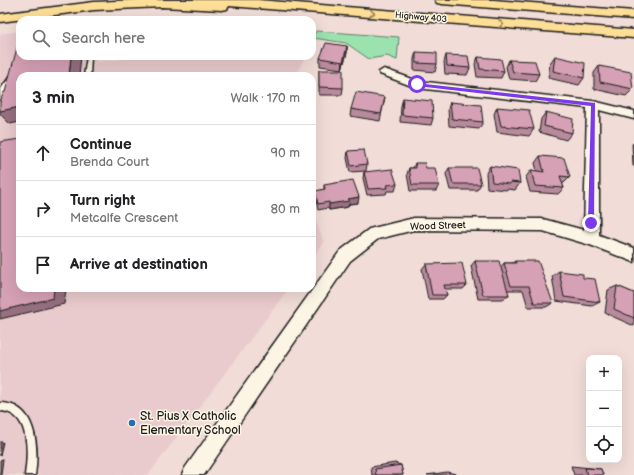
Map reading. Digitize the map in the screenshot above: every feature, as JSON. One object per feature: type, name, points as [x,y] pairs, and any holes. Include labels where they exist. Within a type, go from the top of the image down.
[{"type":"highway","name":"Highway 403","points":[[207,0],[634,34]]},
{"type":"highway","name":"Highway 403","points":[[442,0],[634,15]]},
{"type":"highway","points":[[0,18],[94,6],[162,3],[297,7]]},
{"type":"street","points":[[384,72],[417,84],[593,105],[634,115]]},
{"type":"street","points":[[591,239],[593,105]]},
{"type":"street","name":"Wood Street","points":[[192,475],[345,256],[374,234],[414,224],[543,224],[591,239],[634,255]]},
{"type":"lane","points":[[87,72],[88,60]]},
{"type":"lane","points":[[0,98],[2,88],[14,74],[15,68]]},
{"type":"lane","points":[[0,407],[11,408],[20,415],[28,428],[32,443],[30,475]]},
{"type":"shaded area","points":[[16,32],[16,60],[96,60],[96,62],[113,60],[303,60],[298,72],[16,72],[16,292],[286,292],[148,475],[0,475],[0,34]]},
{"type":"shaded area","points":[[316,220],[324,243],[316,253]]},
{"type":"green space","points":[[316,31],[399,37],[397,60],[387,56],[369,59],[346,43],[316,38]]},
{"type":"building","points":[[326,43],[347,46],[343,62],[320,58]]},
{"type":"building","points":[[16,52],[16,60],[71,60],[69,72],[16,72],[16,108],[0,111],[0,103],[3,93],[5,92]]},
{"type":"building","points":[[416,52],[437,53],[437,64],[416,63]]},
{"type":"building","points":[[446,55],[468,56],[470,68],[447,66]]},
{"type":"building","points":[[555,56],[585,63],[584,78],[553,71]]},
{"type":"building","points":[[478,57],[501,59],[504,71],[480,69]]},
{"type":"building","points":[[509,60],[535,61],[539,74],[513,72]]},
{"type":"building","points":[[599,66],[631,72],[633,89],[600,82]]},
{"type":"building","points":[[319,70],[343,70],[343,88],[319,87]]},
{"type":"building","points":[[356,92],[385,97],[381,114],[351,109]]},
{"type":"building","points":[[403,98],[432,101],[433,118],[402,115]]},
{"type":"building","points":[[450,102],[481,105],[483,122],[452,119]]},
{"type":"building","points":[[497,107],[529,110],[534,129],[501,126]]},
{"type":"building","points":[[546,112],[573,119],[572,133],[544,126]]},
{"type":"building","points":[[16,140],[16,292],[54,292],[53,298],[0,311],[0,142]]},
{"type":"building","points":[[364,150],[367,164],[351,166],[348,151]]},
{"type":"building","points":[[540,156],[564,158],[570,177],[560,176],[564,188],[535,186],[531,170],[544,172]]},
{"type":"building","points":[[415,163],[425,163],[426,168],[435,168],[439,185],[412,185],[409,168],[416,168]]},
{"type":"building","points":[[490,166],[518,170],[520,183],[510,182],[510,184],[492,182]]},
{"type":"building","points":[[449,168],[477,168],[481,184],[453,184]]},
{"type":"building","points":[[392,169],[397,184],[387,185],[388,188],[368,189],[364,172]]},
{"type":"building","points":[[353,180],[359,197],[348,199],[349,201],[318,204],[316,191],[325,189],[324,185]]},
{"type":"building","points":[[475,261],[499,261],[509,295],[483,295]]},
{"type":"building","points":[[515,261],[538,261],[553,303],[534,303],[529,286],[511,286],[504,263],[516,263]]},
{"type":"building","points":[[462,263],[467,285],[444,285],[447,295],[432,295],[426,264]]},
{"type":"building","points":[[559,271],[583,274],[583,278],[595,279],[600,302],[564,297]]},
{"type":"building","points":[[617,286],[634,293],[634,318],[614,309]]},
{"type":"building","points":[[401,465],[403,475],[376,475],[375,469]]},
{"type":"building","points":[[585,468],[601,469],[603,475],[587,475]]},
{"type":"place","name":"St. Pius X Catholic Elementary School","points":[[132,423]]},
{"type":"route","points":[[417,84],[593,105],[591,223]]}]
